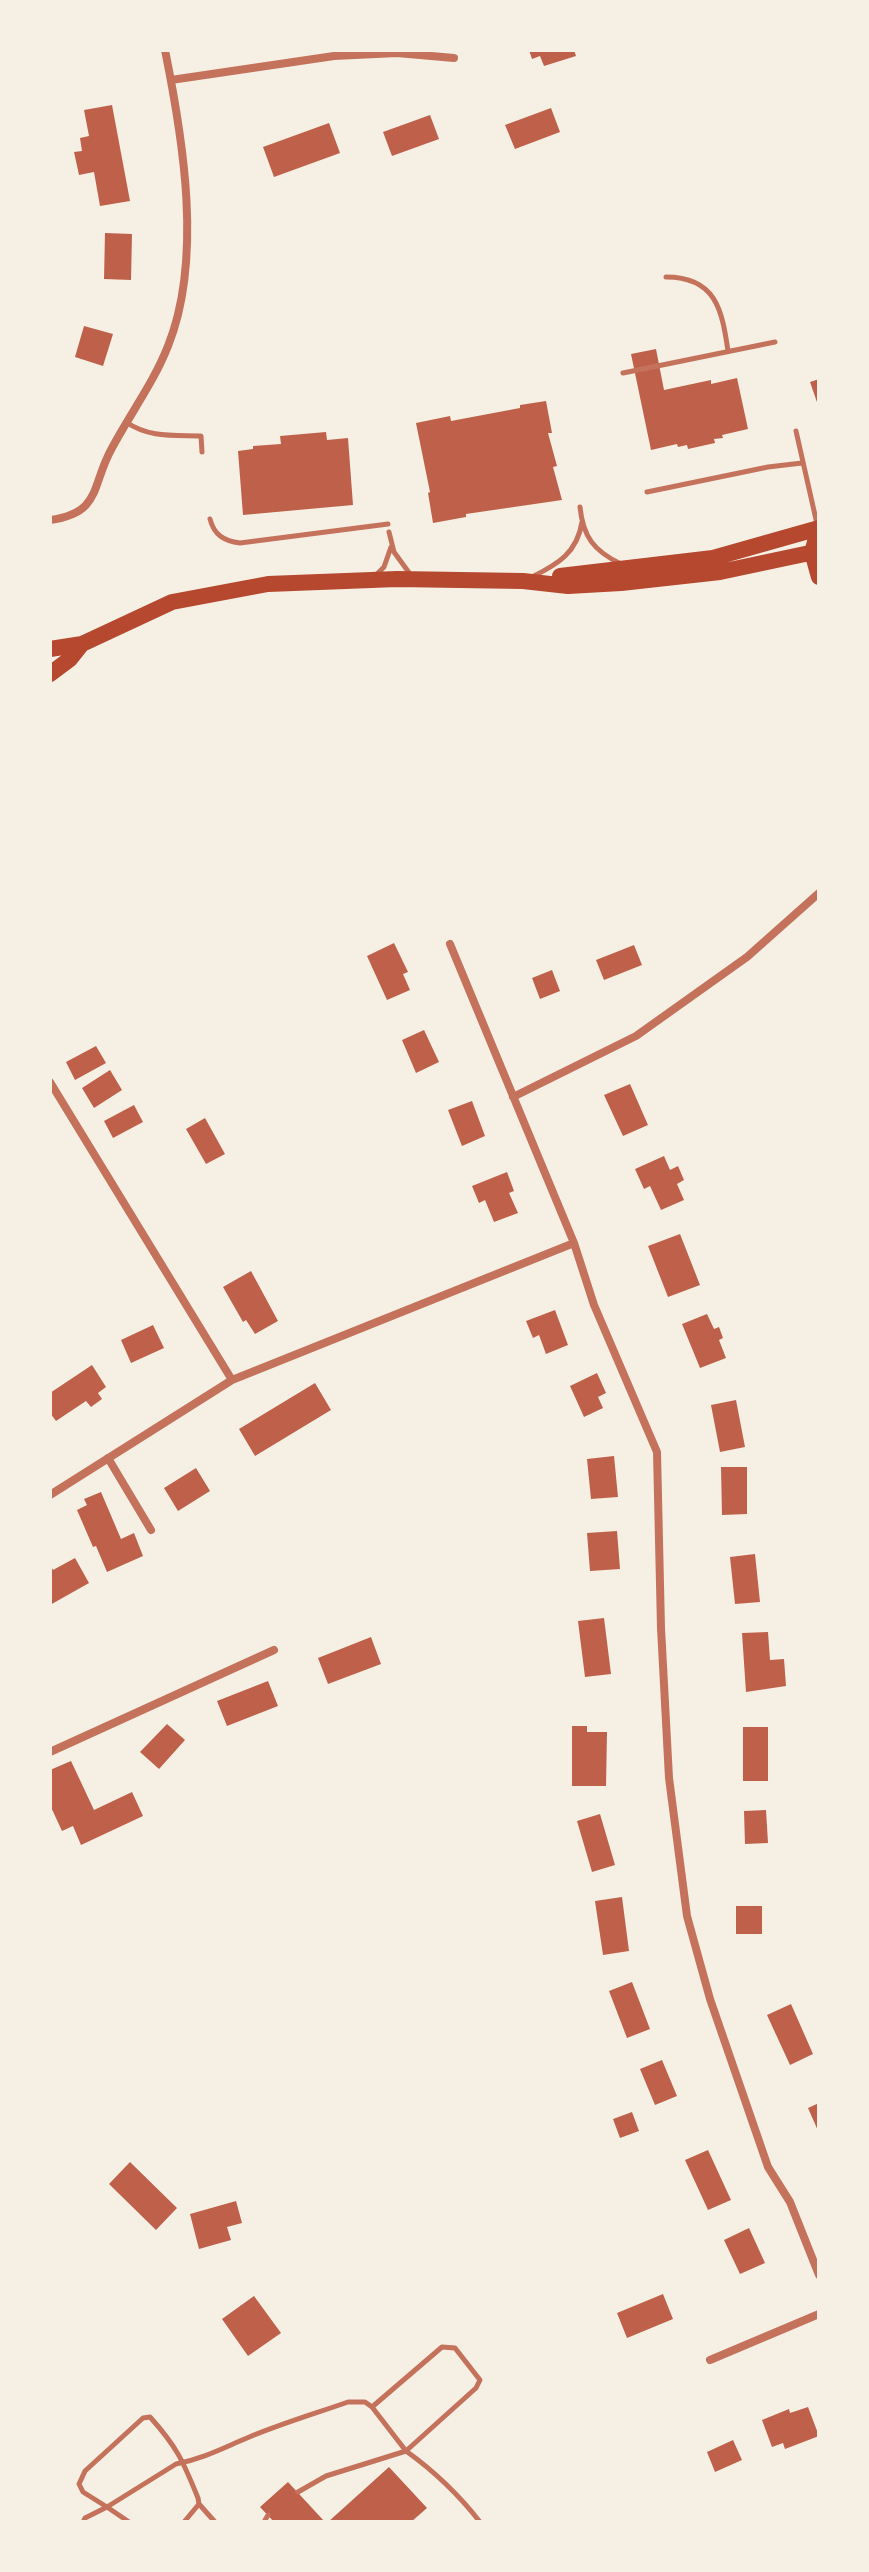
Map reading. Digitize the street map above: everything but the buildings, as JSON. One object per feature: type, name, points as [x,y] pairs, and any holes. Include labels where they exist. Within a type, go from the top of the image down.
[{"type":"main road","points":[[523,581],[713,558],[819,529],[816,552],[819,577]]},
{"type":"main road","points":[[50,649],[82,644],[172,602],[268,584],[371,579],[523,581],[568,586],[668,580],[816,552]]},
{"type":"main road","points":[[50,674],[70,659],[82,644]]},
{"type":"street","points":[[50,520],[77,514],[88,504],[109,452],[169,344],[177,318],[184,272],[185,188],[165,50]]},
{"type":"street","points":[[171,80],[334,56],[397,53],[454,58]]},
{"type":"street","points":[[513,1097],[636,1036],[747,957],[819,893]]},
{"type":"street","points":[[450,944],[574,1243],[594,1305],[657,1452],[661,1628],[669,1778],[687,1916],[710,1999],[768,2167],[790,2202],[819,2275]]},
{"type":"street","points":[[50,1082],[232,1380]]},
{"type":"street","points":[[50,1495],[232,1380],[574,1243]]},
{"type":"street","points":[[108,1458],[151,1530]]},
{"type":"street","points":[[50,1752],[274,1650]]},
{"type":"street","points":[[710,2360],[819,2314]]},
{"type":"lane","points":[[666,277],[688,278],[710,292],[722,316],[728,351]]},
{"type":"lane","points":[[623,373],[775,342]]},
{"type":"lane","points":[[126,422],[136,429],[156,435],[201,436],[202,452]]},
{"type":"lane","points":[[796,431],[819,529]]},
{"type":"lane","points":[[647,492],[802,463]]},
{"type":"lane","points":[[580,507],[582,522],[592,545],[631,569]]},
{"type":"lane","points":[[210,519],[218,535],[240,543],[388,524]]},
{"type":"lane","points":[[523,581],[553,566],[572,551],[582,522]]},
{"type":"lane","points":[[389,532],[391,546],[404,569],[417,580]]},
{"type":"lane","points":[[371,579],[384,567],[391,546]]},
{"type":"lane","points":[[298,2492],[326,2476],[406,2451],[476,2388],[480,2380],[455,2348],[442,2347],[372,2407]]},
{"type":"lane","points":[[83,2522],[142,2483],[184,2463],[348,2402],[365,2402],[406,2451],[462,2499],[480,2522]]},
{"type":"lane","points":[[129,2522],[83,2492],[79,2484],[85,2471],[143,2418],[150,2417],[173,2443],[199,2504],[215,2522]]},
{"type":"lane","points":[[184,2522],[199,2504]]},
{"type":"lane","points":[[264,2522],[268,2515]]}]
